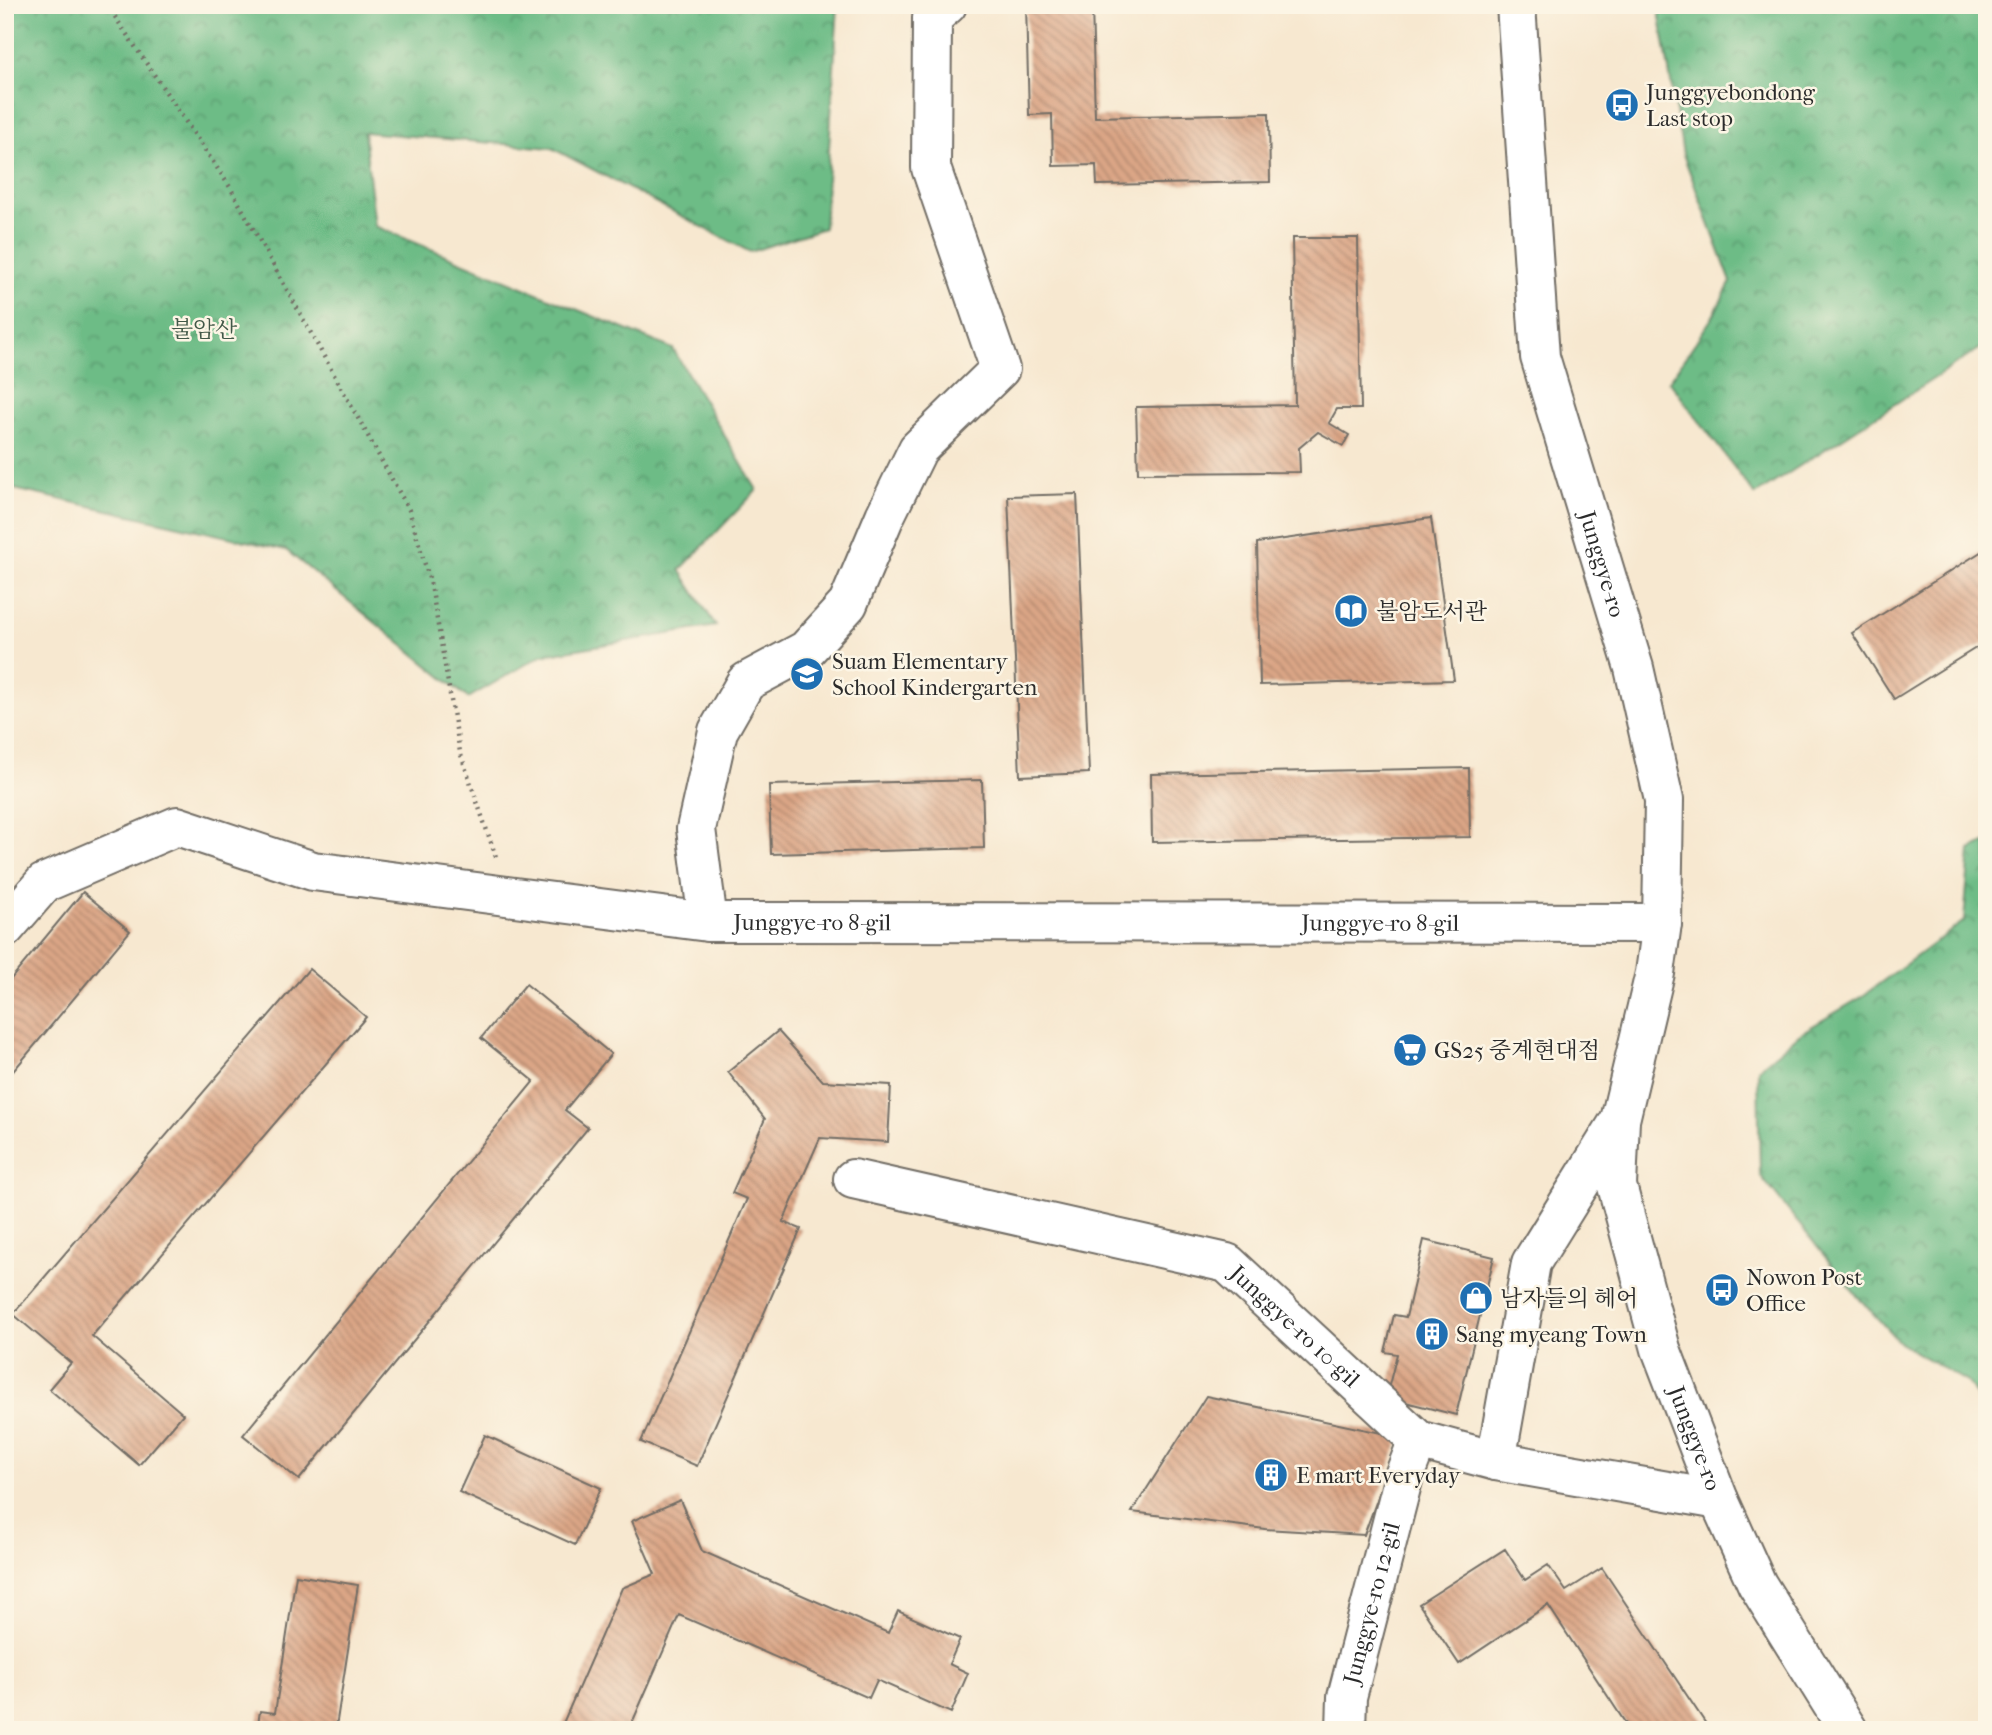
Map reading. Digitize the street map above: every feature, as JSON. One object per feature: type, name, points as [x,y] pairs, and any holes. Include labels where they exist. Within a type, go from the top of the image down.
[{"type":"street","points":[[708,922],[696,829],[718,731],[746,681],[806,650],[848,604],[885,516],[918,449],[1000,369],[931,168],[932,18],[947,5]]},
{"type":"street","name":"Junggye-ro","points":[[1516,5],[1540,357],[1634,668],[1664,800],[1662,923],[1655,973],[1620,1120],[1617,1186],[1661,1349],[1719,1500],[1757,1584],[1848,1730]]},
{"type":"street","name":"Junggye-ro 8-gil","points":[[5,928],[44,883],[177,826],[313,871],[708,922],[1662,923]]},
{"type":"street","name":"Junggye-ro","points":[[1496,1461],[1531,1263],[1620,1120]]},
{"type":"street","name":"Junggye-ro 10-gil","points":[[853,1179],[1227,1263],[1418,1440],[1496,1461],[1719,1500]]},
{"type":"street","name":"Junggye-ro 12-gil","points":[[1346,1730],[1347,1697],[1404,1476],[1418,1440]]},
{"type":"path","points":[[107,5],[230,187],[409,510],[431,584],[460,752],[510,897]]},
{"type":"green space","name":"불암산","points":[[5,5],[838,5],[824,228],[750,252],[552,148],[364,132],[375,226],[673,349],[757,490],[680,570],[716,626],[542,655],[468,698],[286,550],[5,487]]},
{"type":"green space","points":[[1658,5],[1987,5],[1987,344],[1755,495],[1669,381],[1712,318],[1731,282],[1683,154]]},
{"type":"green space","points":[[1987,842],[1987,1415],[1967,1382],[1900,1343],[1851,1289],[1760,1175],[1758,1069],[1799,1034],[1860,998],[1964,921],[1970,850]]},
{"type":"building","points":[[1026,5],[1092,5],[1095,117],[1269,113],[1270,182],[1097,185],[1096,165],[1053,166],[1052,114],[1029,115]]},
{"type":"building","points":[[1292,238],[1358,238],[1361,409],[1337,409],[1329,423],[1349,435],[1343,446],[1318,432],[1299,448],[1300,472],[1138,473],[1136,407],[1295,405]]},
{"type":"building","points":[[1077,494],[1089,773],[1020,776],[1008,496]]},
{"type":"building","name":"불암도서관","points":[[1431,518],[1454,680],[1260,685],[1257,543]]},
{"type":"building","points":[[1987,548],[1987,641],[1894,699],[1852,633]]},
{"type":"building","points":[[1469,768],[1470,837],[1152,842],[1151,774]]},
{"type":"building","points":[[982,780],[984,848],[771,854],[769,785]]},
{"type":"building","points":[[83,892],[130,931],[5,1081],[5,986]]},
{"type":"building","points":[[309,969],[366,1017],[92,1336],[183,1414],[139,1465],[49,1389],[71,1363],[13,1314]]},
{"type":"building","points":[[526,984],[611,1054],[565,1110],[588,1128],[299,1480],[243,1435],[534,1081],[481,1038]]},
{"type":"building","points":[[778,1031],[823,1081],[891,1085],[888,1142],[820,1138],[783,1222],[801,1229],[697,1466],[641,1442],[747,1199],[732,1193],[765,1119],[728,1072]]},
{"type":"building","name":"Sang myeang Town","points":[[1424,1240],[1494,1257],[1456,1415],[1386,1397],[1397,1354],[1385,1352],[1394,1315],[1406,1317]]},
{"type":"building","name":"E mart Everyday","points":[[1206,1396],[1400,1437],[1364,1535],[1265,1529],[1132,1512]]},
{"type":"building","points":[[485,1435],[601,1488],[575,1545],[459,1492]]},
{"type":"building","points":[[680,1500],[702,1551],[888,1633],[898,1611],[960,1639],[949,1664],[968,1673],[951,1713],[877,1680],[869,1698],[679,1615],[629,1730],[560,1730],[622,1588],[655,1574],[632,1521]]},
{"type":"building","points":[[1505,1549],[1525,1580],[1548,1565],[1566,1591],[1602,1568],[1710,1730],[1630,1730],[1548,1605],[1459,1664],[1419,1604]]},
{"type":"building","points":[[296,1575],[358,1585],[336,1727],[320,1724],[320,1730],[257,1730],[260,1711],[275,1713]]},
{"type":"place","name":"Junggyebondong Last stop","points":[[1622,105]]},
{"type":"place","name":"불암도서관","points":[[1351,611]]},
{"type":"place","name":"Suam Elementary School Kindergarten","points":[[807,674]]},
{"type":"place","name":"GS25 중계현대점","points":[[1410,1050]]},
{"type":"place","name":"Nowon Post Office","points":[[1722,1290]]},
{"type":"place","name":"남자들의 헤어","points":[[1476,1298]]},
{"type":"place","name":"Sang myeang Town","points":[[1432,1334]]},
{"type":"place","name":"E mart Everyday","points":[[1271,1475]]}]
